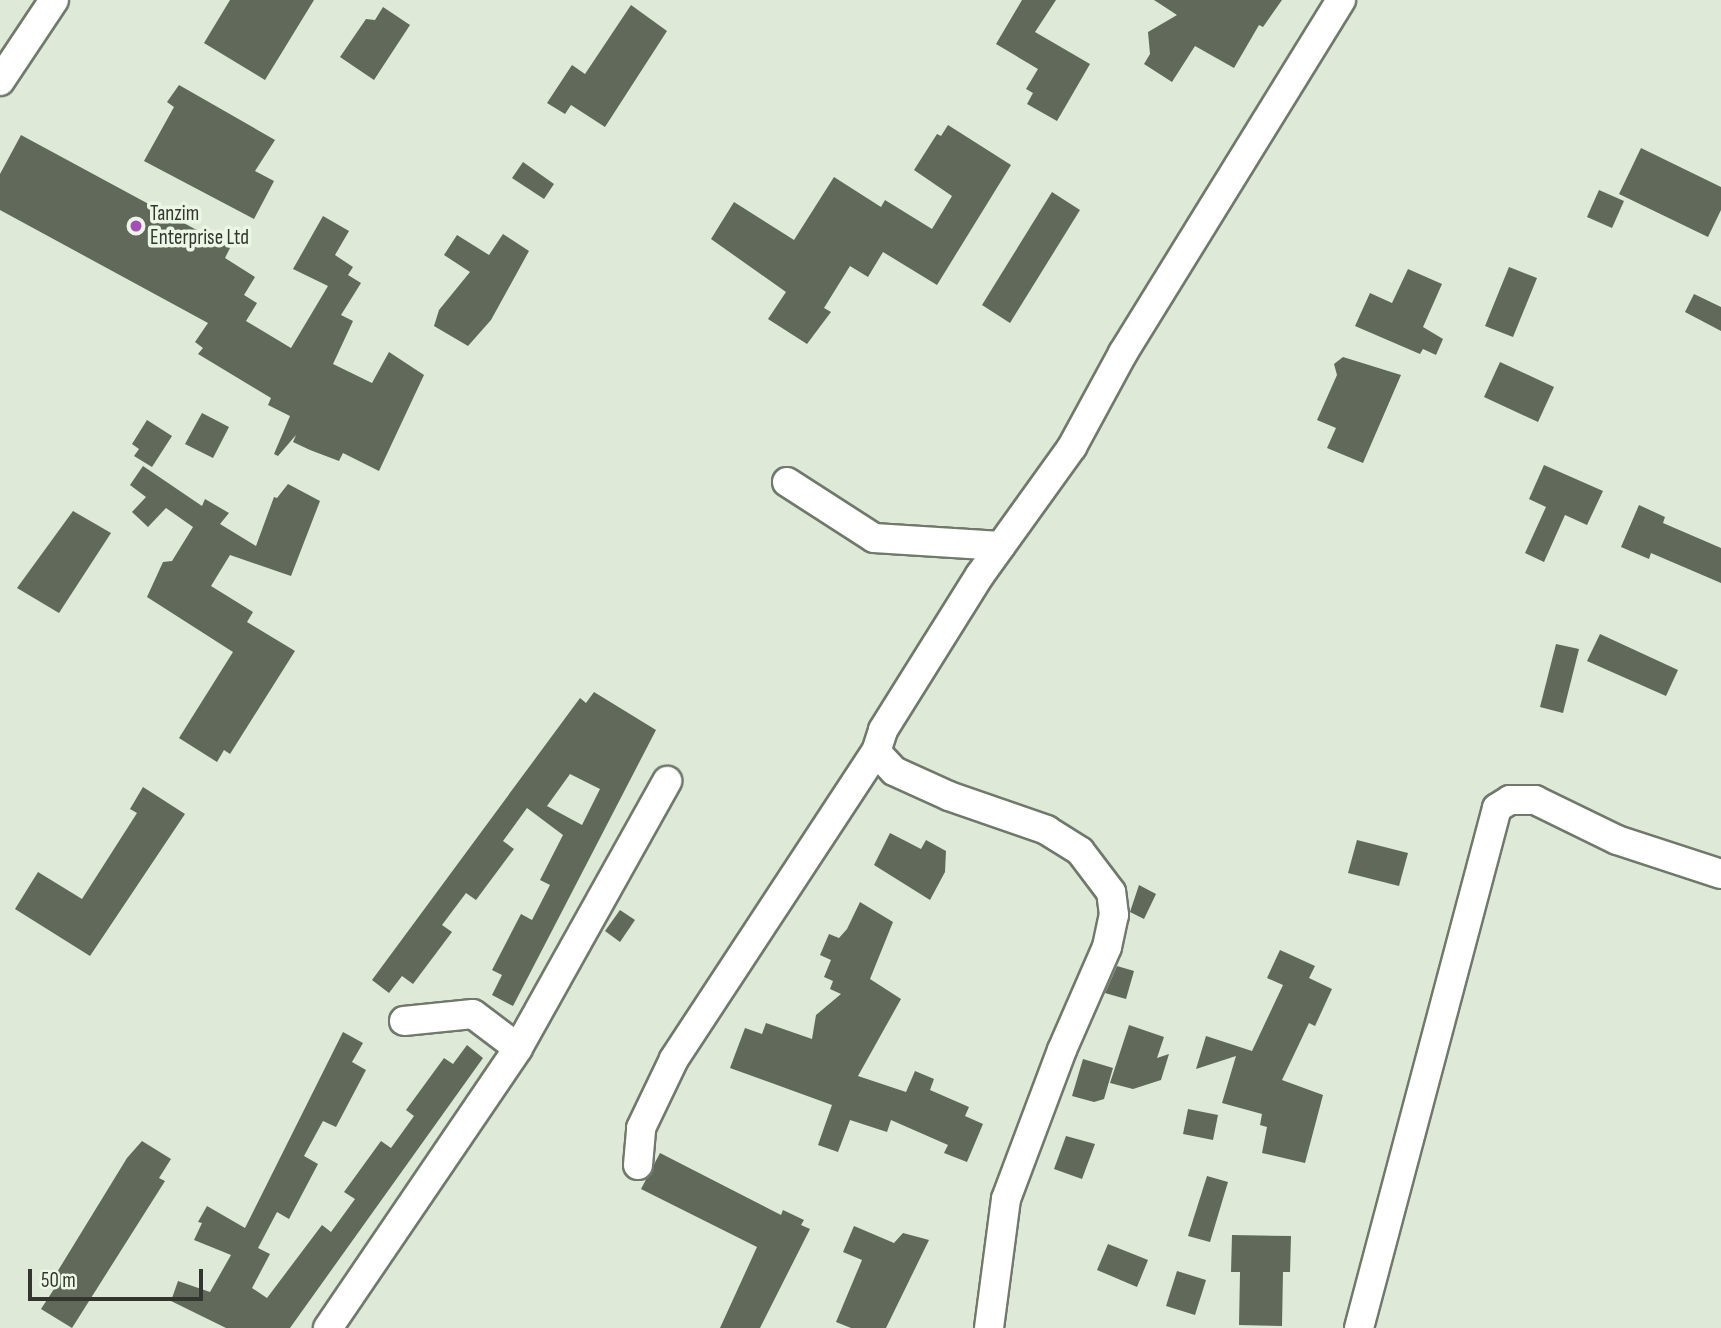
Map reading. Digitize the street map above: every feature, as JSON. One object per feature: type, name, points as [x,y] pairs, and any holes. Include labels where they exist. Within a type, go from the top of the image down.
[{"type":"street","points":[[0,81],[54,0]]},
{"type":"street","points":[[638,1165],[641,1128],[674,1059],[876,752],[883,730],[1001,546],[1072,447],[1123,353],[1341,0]]},
{"type":"street","points":[[787,482],[874,538],[1001,546]]},
{"type":"street","points":[[876,752],[894,771],[949,796],[1047,830],[1080,851],[1111,892],[1114,915],[1107,947],[1062,1049],[1006,1199],[989,1328]]},
{"type":"street","points":[[328,1328],[518,1048],[667,781]]},
{"type":"street","points":[[1359,1328],[1497,807],[1510,800],[1535,800],[1617,840],[1721,874]]},
{"type":"street","points":[[404,1021],[473,1014],[518,1048]]},
{"type":"building","points":[[230,0],[314,0],[265,80],[204,43]]},
{"type":"building","points":[[1022,0],[1056,0],[1035,32],[1090,64],[1057,121],[1027,104],[1033,93],[1026,89],[1038,69],[996,44]]},
{"type":"building","points":[[1154,0],[1282,0],[1263,27],[1259,25],[1234,68],[1195,46],[1172,82],[1144,64],[1150,54],[1148,32],[1177,15]]},
{"type":"building","points":[[631,5],[667,31],[605,127],[571,105],[565,114],[547,103],[572,65],[585,74]]},
{"type":"building","points":[[383,7],[410,25],[374,80],[340,57],[366,19],[375,20]]},
{"type":"building","points":[[179,85],[275,140],[255,171],[274,181],[254,219],[144,161],[174,107],[167,102]]},
{"type":"building","points":[[948,125],[1011,165],[937,285],[883,252],[868,277],[850,266],[824,308],[831,312],[807,344],[768,319],[786,292],[711,239],[734,202],[794,240],[834,177],[881,207],[885,200],[932,229],[952,196],[914,170],[937,134],[941,136]]},
{"type":"building","points":[[21,135],[230,248],[225,258],[255,277],[244,295],[257,303],[246,321],[291,348],[328,286],[293,269],[323,216],[349,231],[335,255],[353,267],[348,275],[361,283],[341,315],[353,321],[333,364],[372,383],[389,352],[424,375],[379,471],[343,453],[339,461],[310,450],[293,442],[296,435],[278,456],[274,454],[290,416],[268,405],[271,398],[198,354],[203,348],[195,342],[208,323],[0,210],[0,174]]},
{"type":"building","points":[[1641,148],[1721,187],[1721,210],[1708,237],[1619,194]]},
{"type":"building","points":[[523,162],[554,184],[544,199],[512,178]]},
{"type":"building","points":[[1599,190],[1624,201],[1612,228],[1587,217]]},
{"type":"building","points":[[1052,192],[1080,210],[1010,323],[982,305]]},
{"type":"building","points":[[503,234],[529,251],[491,320],[468,346],[434,326],[439,310],[470,272],[444,255],[457,235],[489,255]]},
{"type":"building","points":[[1509,267],[1537,278],[1513,337],[1485,326]]},
{"type":"building","points":[[1408,269],[1442,284],[1423,327],[1443,339],[1436,355],[1423,349],[1420,354],[1355,326],[1370,293],[1392,303]]},
{"type":"building","points":[[1694,294],[1721,307],[1721,331],[1685,312]]},
{"type":"building","points":[[1343,357],[1401,375],[1363,463],[1327,448],[1336,428],[1317,420],[1337,375],[1334,364]]},
{"type":"building","points":[[1500,362],[1554,387],[1538,422],[1484,397]]},
{"type":"building","points":[[202,413],[229,427],[213,458],[185,444]]},
{"type":"building","points":[[147,420],[172,436],[152,467],[134,456],[139,449],[132,444]]},
{"type":"building","points":[[1544,465],[1603,491],[1587,525],[1565,515],[1544,562],[1525,553],[1546,507],[1529,499]]},
{"type":"building","points":[[143,466],[202,506],[205,499],[229,513],[220,524],[256,546],[274,497],[277,498],[288,484],[320,501],[291,576],[230,555],[211,586],[253,612],[247,622],[295,651],[230,754],[224,750],[217,762],[179,738],[233,652],[147,597],[163,562],[172,561],[193,527],[166,508],[148,527],[132,512],[146,497],[130,485]]},
{"type":"building","points":[[1639,505],[1665,517],[1663,523],[1721,548],[1721,583],[1651,553],[1649,559],[1621,547]]},
{"type":"building","points":[[73,511],[111,533],[59,613],[17,588]]},
{"type":"building","points":[[1600,634],[1678,670],[1666,696],[1587,661]]},
{"type":"building","points":[[1556,644],[1579,649],[1563,713],[1540,707]]},
{"type":"building","points":[[594,692],[656,730],[513,1006],[492,995],[502,975],[492,970],[521,914],[532,920],[550,885],[540,880],[563,835],[527,808],[503,841],[514,849],[476,900],[466,893],[442,925],[452,932],[413,984],[402,976],[389,993],[372,980],[580,698],[586,703]],"holes":[[[570,774],[600,789],[582,825],[547,806]]]},
{"type":"building","points":[[143,787],[185,814],[90,956],[15,909],[38,872],[82,899],[137,813],[130,809]]},
{"type":"building","points":[[890,833],[921,849],[926,840],[946,851],[945,872],[930,900],[874,865]]},
{"type":"building","points":[[1357,840],[1408,853],[1399,886],[1348,873]]},
{"type":"building","points":[[1139,885],[1156,894],[1144,919],[1130,912]]},
{"type":"building","points":[[860,902],[893,922],[870,979],[901,999],[858,1076],[906,1092],[915,1071],[934,1079],[930,1090],[969,1107],[965,1116],[983,1124],[967,1162],[944,1153],[948,1145],[891,1120],[887,1132],[850,1120],[838,1152],[818,1145],[832,1105],[730,1068],[745,1028],[762,1034],[766,1023],[812,1039],[816,1015],[841,994],[830,989],[833,981],[824,977],[831,960],[820,955],[829,934],[839,938],[847,929]]},
{"type":"building","points":[[620,910],[635,920],[620,942],[605,931]]},
{"type":"building","points":[[1280,950],[1315,966],[1309,978],[1332,989],[1315,1026],[1309,1023],[1282,1080],[1323,1095],[1305,1163],[1262,1153],[1267,1127],[1260,1125],[1262,1114],[1222,1103],[1236,1056],[1196,1069],[1206,1036],[1252,1051],[1283,985],[1267,978]]},
{"type":"building","points":[[1117,966],[1134,971],[1126,999],[1105,993]]},
{"type":"building","points":[[1129,1025],[1164,1037],[1157,1058],[1169,1054],[1161,1080],[1133,1089],[1110,1083]]},
{"type":"building","points":[[343,1032],[363,1043],[352,1062],[366,1070],[336,1127],[323,1121],[304,1156],[318,1164],[289,1219],[277,1212],[258,1248],[270,1254],[252,1288],[267,1298],[322,1225],[331,1232],[355,1199],[344,1192],[381,1141],[391,1148],[414,1116],[406,1110],[444,1058],[453,1064],[467,1045],[483,1058],[290,1328],[226,1328],[171,1301],[178,1281],[210,1292],[231,1255],[194,1240],[202,1223],[198,1222],[207,1206],[245,1228]]},
{"type":"building","points":[[1083,1059],[1113,1068],[1104,1099],[1094,1102],[1072,1096]]},
{"type":"building","points":[[1188,1109],[1218,1115],[1213,1140],[1183,1134]]},
{"type":"building","points":[[1066,1136],[1095,1144],[1082,1179],[1054,1169]]},
{"type":"building","points":[[142,1141],[171,1159],[159,1178],[165,1181],[72,1328],[41,1309],[56,1286],[51,1282],[127,1158]]},
{"type":"building","points":[[660,1153],[781,1215],[783,1210],[804,1220],[801,1225],[810,1229],[760,1328],[720,1328],[757,1247],[641,1189]]},
{"type":"building","points":[[1207,1176],[1228,1182],[1210,1242],[1188,1236]]},
{"type":"building","points":[[854,1226],[894,1243],[903,1233],[929,1240],[886,1328],[851,1328],[836,1322],[862,1260],[843,1252]]},
{"type":"building","points":[[1232,1235],[1291,1236],[1290,1272],[1283,1272],[1282,1326],[1239,1325],[1240,1272],[1231,1272]]},
{"type":"building","points":[[1108,1244],[1148,1260],[1137,1287],[1097,1270]]},
{"type":"building","points":[[1177,1271],[1206,1280],[1195,1315],[1166,1306]]},
{"type":"place","name":"Tanzim Enterprise Ltd","points":[[136,226]]}]
